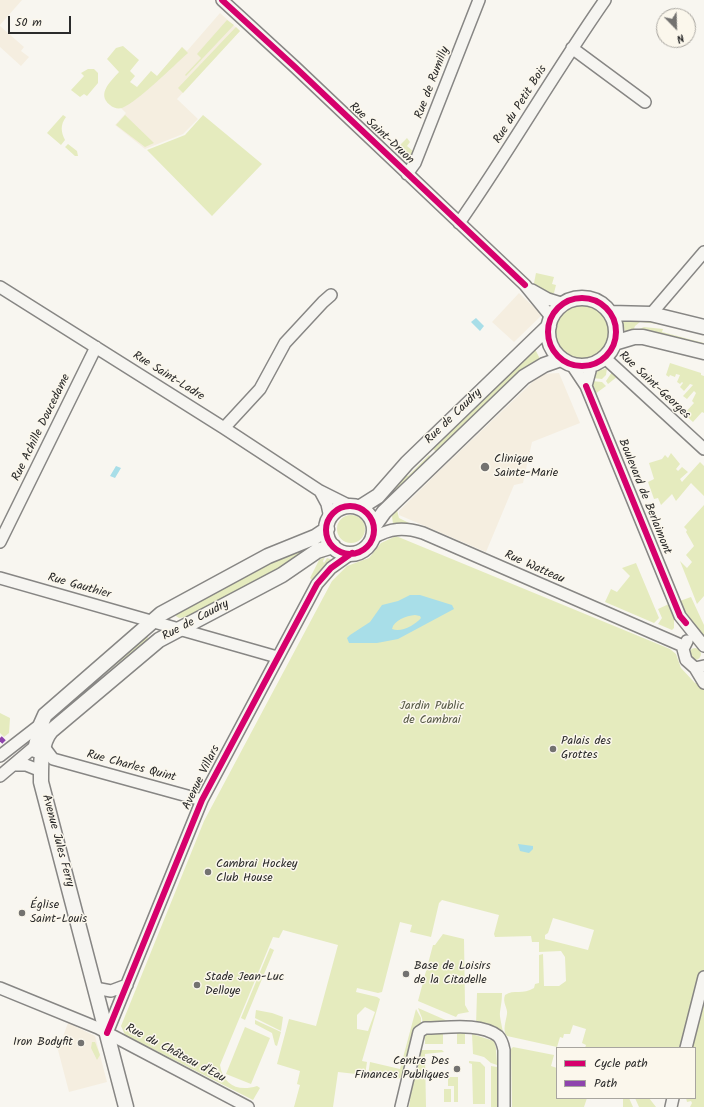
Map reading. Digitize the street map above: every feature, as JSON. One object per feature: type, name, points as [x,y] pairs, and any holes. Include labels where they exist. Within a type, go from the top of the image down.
[{"type":"main road","points":[[578,299],[588,299],[598,303],[610,314],[616,328],[614,343],[605,358],[590,365],[567,362],[551,346],[550,322],[556,311],[564,304],[578,299]]},
{"type":"main road","points":[[610,314],[651,314],[704,327]]},
{"type":"main road","name":"Rue de Caudry","points":[[355,507],[378,496],[406,463],[550,322]]},
{"type":"main road","points":[[614,343],[634,337],[643,337],[704,352]]},
{"type":"main road","name":"Rue de Caudry","points":[[373,532],[384,512],[524,377],[544,365],[567,362]]},
{"type":"main road","points":[[355,507],[369,515],[373,532],[364,549],[352,553],[342,552],[333,546],[328,538],[328,523],[338,509],[355,507]]},
{"type":"main road","name":"Rue de Caudry","points":[[42,744],[40,724],[49,710],[152,621],[263,559],[315,537],[328,523]]},
{"type":"main road","name":"Rue de Caudry","points":[[42,744],[50,732],[159,640],[282,575],[316,551],[333,546]]},
{"type":"main road","name":"Avenue Jules Ferry","points":[[42,744],[38,767],[41,782],[126,1107]]},
{"type":"street","name":"Rue Saint-Druon","points":[[222,0],[525,285],[548,299],[564,304]]},
{"type":"street","name":"Rue de Rumilly","points":[[407,174],[415,163],[479,0]]},
{"type":"street","name":"Rue du Petit Bois","points":[[459,223],[498,167],[572,48],[605,0]]},
{"type":"street","points":[[572,48],[645,102]]},
{"type":"street","points":[[651,314],[704,252]]},
{"type":"street","name":"Rue Saint-Druon","points":[[525,285],[550,322]]},
{"type":"street","name":"Rue Saint-Ladre","points":[[0,288],[224,428],[320,491],[355,507]]},
{"type":"street","points":[[224,428],[260,389],[285,343],[322,302],[331,295]]},
{"type":"street","name":"Rue Achille Doucedame","points":[[0,542],[96,347]]},
{"type":"street","name":"Rue Saint-Georges","points":[[605,358],[704,449]]},
{"type":"street","name":"Boulevard de Berlaimont","points":[[567,362],[586,386],[680,616],[702,643]]},
{"type":"street","points":[[586,386],[590,365]]},
{"type":"street","points":[[320,491],[327,504],[328,523]]},
{"type":"street","name":"Rue Watteau","points":[[373,532],[407,529],[423,533],[684,644]]},
{"type":"street","name":"Avenue Villars","points":[[107,1033],[202,800],[277,657],[322,578],[339,562],[352,553]]},
{"type":"street","name":"Rue Gauthier","points":[[0,578],[277,657]]},
{"type":"street","name":"Boulevard de Berlaimont","points":[[680,616],[680,626],[686,660],[691,667],[700,667],[704,683]]},
{"type":"street","points":[[684,644],[702,643]]},
{"type":"street","name":"Rue de Caudry","points":[[0,756],[40,724]]},
{"type":"street","points":[[13,765],[38,767],[54,759],[42,744]]},
{"type":"street","name":"Rue de Caudry","points":[[0,776],[42,744]]},
{"type":"street","name":"Rue Charles Quint","points":[[54,759],[202,800]]},
{"type":"street","points":[[686,1047],[704,977]]},
{"type":"street","points":[[95,988],[111,991],[127,984]]},
{"type":"street","name":"Rue du Château d'Eau","points":[[0,988],[94,1026],[248,1107]]},
{"type":"street","points":[[401,1107],[419,1032],[422,1029],[474,1028],[495,1035],[500,1039],[504,1050],[504,1107]]},
{"type":"shaded area","points":[[0,0],[22,0],[0,25]]},
{"type":"shaded area","points":[[220,13],[240,31],[177,99],[198,119],[183,134],[145,149],[115,125],[126,113],[121,108],[137,98],[151,71],[157,76],[182,47],[187,51]]},
{"type":"shaded area","points":[[0,26],[24,47],[21,51],[29,57],[21,66],[0,47]]},
{"type":"shaded area","points":[[519,293],[542,315],[514,342],[492,322]]},
{"type":"shaded area","name":"Clinique Sainte-Marie","points":[[559,373],[580,423],[532,442],[523,483],[514,485],[486,552],[399,515],[399,511],[438,472],[541,374]]},
{"type":"shaded area","points":[[68,1023],[95,1036],[107,1082],[69,1092],[58,1050]]},
{"type":"green space","points":[[227,20],[234,25],[186,76],[185,75],[201,58],[197,54]]},
{"type":"green space","points":[[236,27],[240,31],[183,93],[178,88]]},
{"type":"green space","points":[[123,46],[139,60],[130,71],[135,76],[130,82],[137,87],[151,71],[157,76],[182,47],[188,53],[138,98],[122,108],[117,108],[110,105],[104,96],[106,88],[119,72],[107,59],[116,48]]},
{"type":"green space","points":[[88,69],[94,69],[98,73],[98,83],[87,96],[84,94],[80,97],[71,90],[84,76],[81,73]]},
{"type":"green space","points":[[63,115],[66,117],[62,128],[65,140],[61,145],[47,133]]},
{"type":"green space","points":[[125,115],[154,143],[145,147],[116,125]]},
{"type":"green space","points":[[203,115],[262,164],[212,216],[147,150],[185,135]]},
{"type":"green space","points":[[407,138],[410,142],[407,146],[414,152],[407,158],[396,149]]},
{"type":"green space","points":[[68,144],[77,151],[78,156],[75,156],[65,147]]},
{"type":"green space","points":[[536,273],[554,277],[552,284],[556,285],[554,293],[546,292],[540,289],[534,283]]},
{"type":"green space","points":[[582,304],[593,306],[602,312],[608,321],[610,332],[608,343],[602,352],[593,358],[582,360],[571,358],[562,352],[556,343],[554,332],[556,321],[562,312],[571,306]]},
{"type":"green space","points":[[621,318],[646,318],[667,325],[640,322],[635,326],[632,334],[626,334]]},
{"type":"green space","points":[[644,327],[663,329],[662,332],[704,343],[704,347],[636,333],[637,330]]},
{"type":"green space","points":[[535,349],[541,361],[438,453],[433,449]]},
{"type":"green space","points":[[670,363],[701,373],[701,375],[704,376],[704,413],[702,412],[693,422],[684,414],[694,403],[692,401],[696,393],[694,391],[687,399],[683,396],[693,385],[690,384],[684,391],[680,387],[683,383],[682,382],[680,384],[677,382],[680,375],[676,374],[675,377],[670,375],[669,377],[666,375]]},
{"type":"green space","points":[[607,368],[606,375],[602,379],[592,378],[598,371]]},
{"type":"green space","points":[[612,372],[618,376],[608,384],[606,381]]},
{"type":"green space","points":[[591,381],[602,382],[606,386],[595,394]]},
{"type":"green space","points":[[671,453],[680,464],[676,469],[678,471],[682,467],[688,472],[680,479],[682,482],[700,462],[704,466],[704,496],[691,483],[676,501],[672,494],[661,505],[658,498],[654,499],[648,482],[654,479],[649,463],[662,459],[665,455],[668,458]]},
{"type":"green space","points":[[429,455],[433,458],[393,496],[388,491],[402,474],[408,476]]},
{"type":"green space","points":[[704,505],[704,596],[697,604],[680,561],[687,568],[692,562],[686,555],[694,546],[686,532],[687,530],[684,527]]},
{"type":"green space","points":[[397,510],[399,518],[409,523],[393,524],[392,516]]},
{"type":"green space","points":[[351,515],[361,519],[365,529],[361,539],[351,543],[341,539],[337,529],[341,519]]},
{"type":"green space","name":"Jardin Public de Cambrai","points":[[396,536],[670,649],[676,654],[681,668],[695,683],[704,681],[704,1107],[690,1107],[692,1103],[691,1101],[687,1102],[686,1099],[696,1099],[696,1047],[585,1047],[586,1045],[582,1043],[586,1029],[573,1025],[570,1034],[564,1034],[563,1038],[560,1037],[557,1047],[507,1036],[505,1031],[507,1012],[504,1000],[505,995],[512,992],[530,990],[534,988],[535,984],[539,983],[539,955],[543,954],[544,986],[559,986],[566,981],[565,957],[561,951],[539,952],[539,942],[532,942],[531,936],[495,937],[494,934],[499,915],[442,900],[439,903],[431,937],[410,932],[412,925],[400,922],[382,992],[378,993],[357,988],[356,992],[380,999],[362,1061],[367,1062],[365,1075],[338,1072],[333,1107],[294,1107],[300,1085],[297,1084],[300,1071],[277,1064],[289,1019],[316,1026],[338,945],[283,930],[279,938],[273,937],[220,1065],[224,1078],[232,1085],[244,1088],[257,1086],[260,1088],[253,1100],[125,1035],[121,1026],[204,821],[332,581],[347,566],[369,558],[381,543]],"holes":[[[553,918],[594,930],[588,950],[545,939],[545,935],[548,933]],[[365,1007],[375,1012],[368,1031],[357,1029],[357,1015]]]},
{"type":"green space","points":[[312,543],[317,545],[289,565],[190,616],[179,618],[176,616],[176,613],[271,560]]},
{"type":"green space","points":[[325,557],[323,561],[324,563],[327,558],[333,560],[314,581],[310,578],[319,560]]},
{"type":"green space","points":[[636,563],[659,618],[654,623],[605,602],[611,589],[617,592],[630,576],[622,568]]},
{"type":"green space","points":[[691,597],[704,625],[704,636],[692,631],[680,601]]},
{"type":"green space","points":[[669,604],[674,615],[674,628],[672,630],[658,624],[662,618],[658,609]]},
{"type":"green space","points":[[143,635],[148,637],[147,640],[55,714]]},
{"type":"green space","points":[[693,648],[697,648],[701,654],[697,660],[693,660],[689,656],[689,652]]},
{"type":"green space","points":[[0,713],[10,718],[9,733],[4,737],[0,733]]},
{"type":"green space","points":[[443,934],[464,939],[465,1005],[469,1012],[458,1014],[456,1017],[418,1001],[433,945],[435,945]]},
{"type":"green space","points":[[270,948],[274,950],[245,1020],[241,1018]]},
{"type":"green space","points":[[477,993],[502,993],[500,1014],[503,1034],[476,1026]]},
{"type":"green space","points":[[418,1008],[457,1025],[423,1025]]},
{"type":"green space","points":[[416,1009],[421,1018],[421,1025],[417,1025],[402,1077],[397,1079],[368,1075],[370,1062],[400,1069]]},
{"type":"green space","points":[[256,1010],[283,1017],[281,1031],[255,1018]]},
{"type":"green space","points":[[255,1020],[281,1032],[277,1046],[275,1045],[272,1033],[255,1024]]},
{"type":"green space","points":[[245,1027],[270,1038],[251,1084],[226,1074]]},
{"type":"green space","points":[[443,1032],[443,1044],[425,1044],[425,1033]]},
{"type":"green space","points":[[457,1032],[465,1032],[465,1044],[457,1044]]},
{"type":"green space","points":[[472,1034],[494,1041],[497,1065],[491,1063],[484,1057],[473,1054]]},
{"type":"green space","points":[[92,1042],[95,1042],[100,1055],[97,1060],[91,1048]]},
{"type":"green space","points":[[513,1047],[554,1055],[551,1066],[556,1068],[556,1099],[587,1099],[584,1107],[512,1107],[511,1049]]},
{"type":"green space","points":[[420,1050],[442,1050],[444,1052],[425,1054],[426,1107],[409,1107],[410,1101],[404,1100],[405,1097],[410,1098],[411,1087],[407,1086]]},
{"type":"green space","points":[[469,1061],[480,1062],[485,1067],[485,1104],[473,1104],[472,1064],[469,1063]]},
{"type":"green space","points":[[491,1066],[497,1067],[498,1107],[491,1107]]},
{"type":"green space","points":[[448,1077],[458,1077],[458,1102],[454,1102],[454,1086],[448,1086]]},
{"type":"green space","points":[[444,1089],[451,1089],[451,1102],[444,1102]]},
{"type":"green space","points":[[623,1099],[629,1099],[633,1107],[623,1107]]},
{"type":"green space","points":[[635,1099],[650,1099],[656,1107],[639,1107]]},
{"type":"water","points":[[476,318],[484,326],[480,331],[471,322]]},
{"type":"water","points":[[116,466],[121,468],[115,478],[110,476]]},
{"type":"water","points":[[410,595],[420,595],[452,605],[454,609],[398,639],[377,643],[349,643],[347,638],[370,622],[382,605],[398,601]],"holes":[[[415,615],[420,616],[421,618],[408,628],[399,630],[392,629],[395,623],[404,617]]]},
{"type":"water","points":[[518,844],[533,846],[533,849],[529,853],[520,851]]},
{"type":"marked path","points":[[0,738],[4,742]]},
{"type":"cycle path","points":[[222,0],[295,67],[525,285]]},
{"type":"cycle path","points":[[582,298],[595,301],[606,308],[613,319],[616,332],[613,345],[606,356],[595,363],[582,366],[569,363],[558,356],[551,345],[548,332],[551,319],[558,308],[569,301],[582,298]]},
{"type":"cycle path","points":[[586,386],[680,616],[686,623]]},
{"type":"cycle path","points":[[350,506],[359,508],[367,513],[372,521],[374,530],[372,539],[367,547],[359,552],[350,554],[341,552],[333,547],[328,539],[326,530],[328,521],[333,513],[341,508],[350,506]]},
{"type":"cycle path","points":[[107,1033],[202,800],[317,584],[331,568],[352,553]]},
{"type":"place","name":"Clinique Sainte-Marie","points":[[485,467]]},
{"type":"place","name":"Palais des Grottes","points":[[553,749]]},
{"type":"place","name":"Cambrai Hockey Club House","points":[[208,872]]},
{"type":"place","name":"Église Saint-Louis","points":[[22,913]]},
{"type":"place","name":"Base de Loisirs de la Citadelle","points":[[406,974]]},
{"type":"place","name":"Stade Jean-Luc Delloye","points":[[197,985]]},
{"type":"place","name":"Iron Bodyfit","points":[[81,1043]]},
{"type":"place","name":"Centre Des Finances Publiques","points":[[457,1069]]}]
